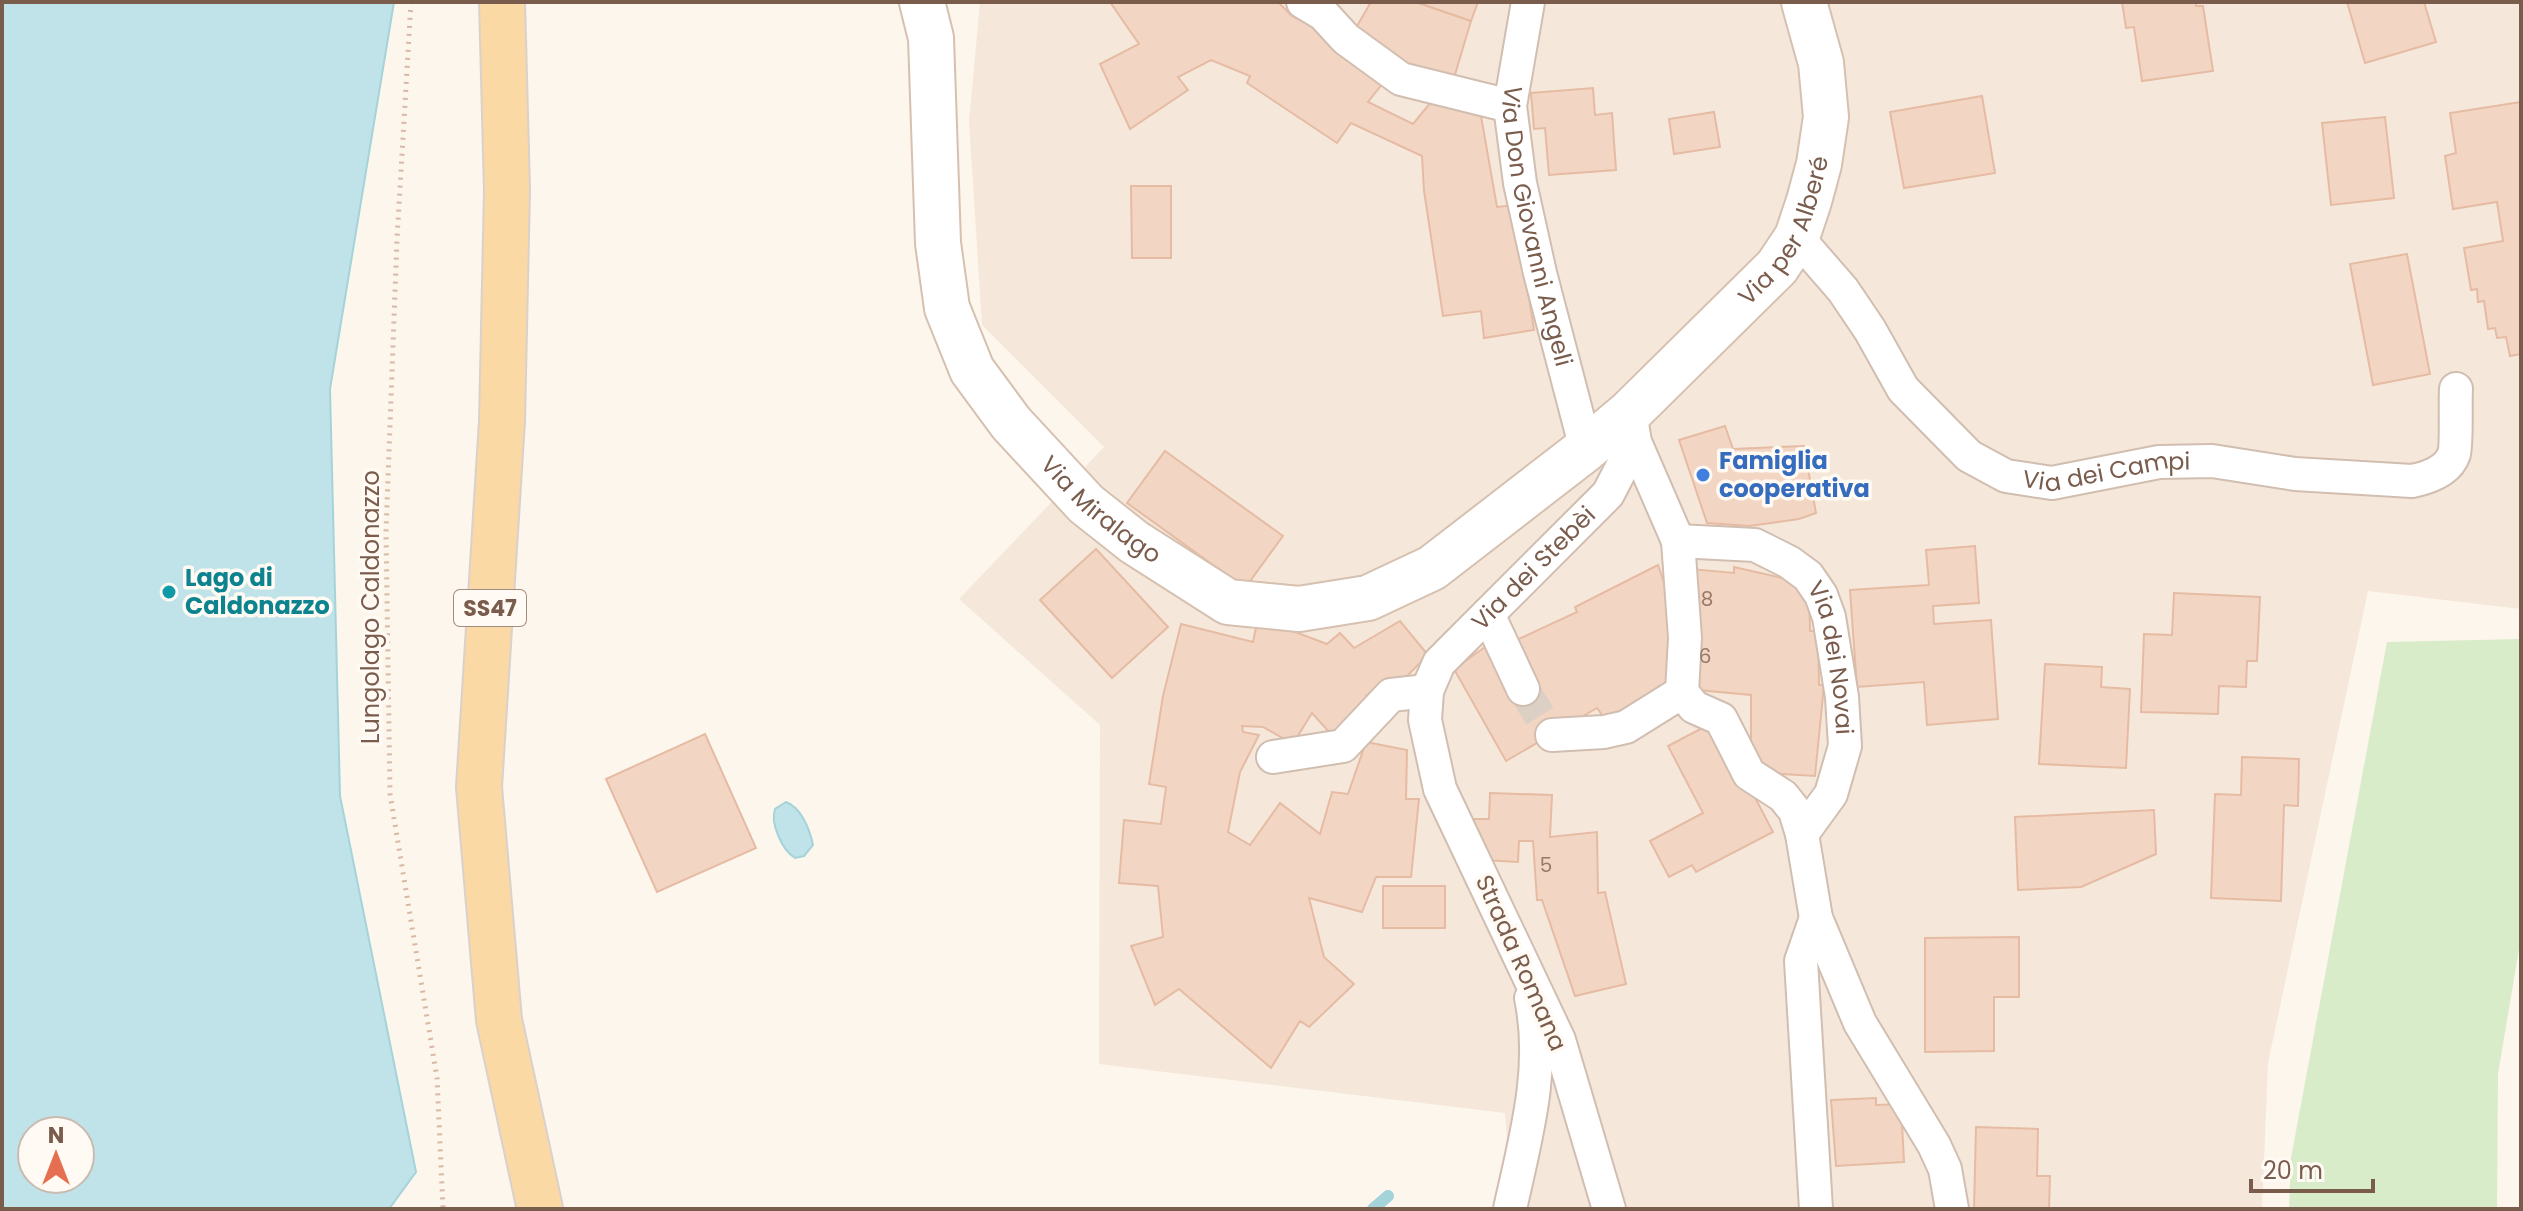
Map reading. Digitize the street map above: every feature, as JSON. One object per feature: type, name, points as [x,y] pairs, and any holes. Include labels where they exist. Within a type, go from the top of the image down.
[{"type":"main road","name":"SS47","points":[[502,2],[507,190],[502,421],[479,787],[499,1020],[540,1209]]},
{"type":"street","name":"Via Miralago","points":[[922,2],[931,38],[938,243],[947,308],[972,370],[1011,423],[1086,504],[1134,542],[1228,602],[1299,609],[1368,598],[1432,568],[1586,449]]},
{"type":"street","name":"Via Don Giovanni Angeli","points":[[1528,2],[1510,106],[1520,183],[1586,449]]},
{"type":"street","name":"Via per Alberé","points":[[1586,449],[1633,427],[1777,267],[1797,237],[1819,164],[1826,117],[1821,63],[1804,2]]},
{"type":"street","points":[[1318,6],[1346,39],[1401,79],[1510,106]]},
{"type":"street","name":"Via dei Campi","points":[[1797,237],[1843,290],[1903,389],[1969,456],[2006,476],[2052,483],[2159,462],[2212,461],[2295,474],[2412,481],[2436,472],[2454,454],[2456,389]]},
{"type":"street","points":[[1633,427],[1678,541],[1685,638],[1682,692],[1694,707],[1721,719],[1749,774],[1783,796],[1795,811],[1802,834],[1816,918],[1860,1023],[1934,1145],[1945,1169],[1952,1209]]},
{"type":"street","name":"Via dei Stebèi","points":[[1426,705],[1439,663],[1608,494],[1633,427]]},
{"type":"street","name":"Via dei Novai","points":[[1678,541],[1755,545],[1789,562],[1808,576],[1821,595],[1829,617],[1842,697],[1845,746],[1831,794],[1802,834]]},
{"type":"street","points":[[1488,614],[1523,689]]},
{"type":"street","points":[[1552,735],[1604,732],[1626,727],[1682,692]]},
{"type":"street","points":[[1273,757],[1343,746],[1391,695],[1426,705]]},
{"type":"street","name":"Strada Romana","points":[[1426,705],[1440,789],[1559,1040],[1609,1209]]},
{"type":"street","points":[[1816,918],[1801,961],[1816,1209]]},
{"type":"street","points":[[1510,1209],[1534,1100],[1536,1022],[1523,960]]},
{"type":"path","name":"Lungolago Caldonazzo","points":[[411,2],[397,239],[386,532],[390,794],[437,1078],[443,1209]]},
{"type":"shaded area","points":[[980,2],[2521,2],[2521,609],[2368,591],[2268,1063],[2262,1209],[1512,1209],[1505,1113],[1099,1064],[1100,725],[959,599],[1104,447],[982,325],[969,121]]},
{"type":"green space","points":[[2521,639],[2521,937],[2498,1074],[2497,1209],[2289,1209],[2291,1158],[2387,642]]},
{"type":"water","name":"Lago di Caldonazzo","points":[[2,2],[394,2],[330,389],[340,796],[416,1172],[389,1209],[2,1209]]},
{"type":"water","points":[[786,802],[800,814],[810,833],[813,845],[804,856],[795,858],[790,854],[776,829],[775,809]]},
{"type":"building","points":[[1110,2],[1278,2],[1292,16],[1337,39],[1383,83],[1368,102],[1413,124],[1436,96],[1481,116],[1497,207],[1515,205],[1534,330],[1484,338],[1481,311],[1443,316],[1424,191],[1422,156],[1351,123],[1337,143],[1247,83],[1250,76],[1211,60],[1178,77],[1188,90],[1130,129],[1100,64],[1139,44]]},
{"type":"building","points":[[1371,2],[1416,2],[1471,21],[1451,88],[1350,38]]},
{"type":"building","points":[[1416,2],[1478,2],[1471,21]]},
{"type":"building","points":[[2122,2],[2196,2],[2196,6],[2203,6],[2213,71],[2142,81],[2134,27],[2126,28]]},
{"type":"building","points":[[2347,2],[2424,2],[2436,42],[2365,63]]},
{"type":"building","points":[[1593,88],[1595,115],[1612,113],[1616,170],[1549,175],[1545,128],[1534,129],[1531,93]]},
{"type":"building","points":[[1982,96],[1995,173],[1904,188],[1890,112]]},
{"type":"building","points":[[2521,102],[2521,354],[2510,356],[2506,337],[2497,338],[2495,328],[2488,329],[2484,301],[2478,302],[2477,289],[2471,290],[2464,248],[2503,241],[2497,202],[2453,209],[2445,156],[2456,153],[2450,113]]},
{"type":"building","points":[[1714,112],[1720,147],[1674,154],[1669,119]]},
{"type":"building","points":[[2385,117],[2394,198],[2331,205],[2322,123]]},
{"type":"building","points":[[1131,186],[1171,186],[1171,258],[1132,258]]},
{"type":"building","points":[[2407,254],[2430,374],[2373,385],[2350,264]]},
{"type":"building","points":[[1725,426],[1733,449],[1804,446],[1816,513],[1799,519],[1749,526],[1707,523],[1679,440]]},
{"type":"building","points":[[1165,451],[1283,536],[1245,588],[1127,503]]},
{"type":"building","points":[[1975,546],[1979,603],[1933,606],[1934,624],[1991,620],[1998,719],[1927,725],[1924,682],[1857,687],[1850,590],[1929,585],[1926,550]]},
{"type":"building","points":[[1096,549],[1168,627],[1112,678],[1040,600]]},
{"type":"building","points":[[1658,565],[1684,639],[1673,676],[1611,727],[1597,708],[1506,761],[1454,669],[1495,640],[1508,644],[1577,612],[1575,607]]},
{"type":"building","points":[[1734,567],[1809,584],[1810,631],[1818,631],[1819,685],[1824,685],[1815,776],[1751,772],[1751,695],[1687,689],[1691,569],[1734,573]]},
{"type":"building","points":[[2174,593],[2260,597],[2257,661],[2247,661],[2246,687],[2219,686],[2218,714],[2141,712],[2144,634],[2172,635]]},
{"type":"building","points":[[1258,618],[1327,644],[1340,633],[1354,648],[1400,621],[1428,655],[1398,685],[1389,678],[1366,696],[1375,708],[1340,744],[1312,713],[1293,744],[1263,727],[1242,726],[1243,732],[1259,735],[1240,772],[1228,832],[1250,845],[1280,803],[1320,834],[1332,792],[1348,794],[1366,742],[1407,750],[1406,799],[1419,799],[1411,877],[1376,877],[1362,912],[1309,898],[1324,957],[1354,984],[1309,1027],[1300,1021],[1271,1068],[1179,989],[1155,1005],[1131,946],[1163,937],[1158,886],[1119,883],[1124,820],[1161,824],[1166,787],[1149,784],[1163,696],[1181,624],[1253,642]]},
{"type":"building","points":[[2045,664],[2102,667],[2101,687],[2130,689],[2126,768],[2039,764]]},
{"type":"building","points":[[1708,725],[1724,738],[1773,832],[1696,872],[1692,865],[1669,877],[1650,841],[1703,813],[1668,746]]},
{"type":"building","points":[[705,734],[756,848],[657,892],[606,779]]},
{"type":"building","points":[[2242,757],[2299,759],[2298,806],[2284,805],[2281,901],[2211,898],[2215,794],[2241,795]]},
{"type":"building","points":[[1490,793],[1552,795],[1550,837],[1597,832],[1598,893],[1605,892],[1626,984],[1575,996],[1542,900],[1537,900],[1533,841],[1519,841],[1518,862],[1482,860],[1472,843],[1473,819],[1489,819]]},
{"type":"building","points":[[2154,810],[2156,854],[2081,887],[2018,890],[2015,817]]},
{"type":"building","points":[[1383,886],[1445,886],[1445,928],[1383,928]]},
{"type":"building","points":[[2019,937],[2019,997],[1994,997],[1994,1051],[1925,1052],[1925,938]]},
{"type":"building","points":[[1876,1098],[1876,1105],[1901,1104],[1904,1162],[1836,1166],[1831,1100]]},
{"type":"building","points":[[1976,1127],[2038,1129],[2037,1176],[2050,1176],[2049,1209],[1974,1209]]},
{"type":"waterway","points":[[1373,1209],[1388,1196]]},
{"type":"tunnel","points":[[1523,689],[1552,735]]},
{"type":"place","name":"Famiglia cooperativa","points":[[1703,475]]},
{"type":"place","name":"Lago di Caldonazzo","points":[[169,592]]}]
